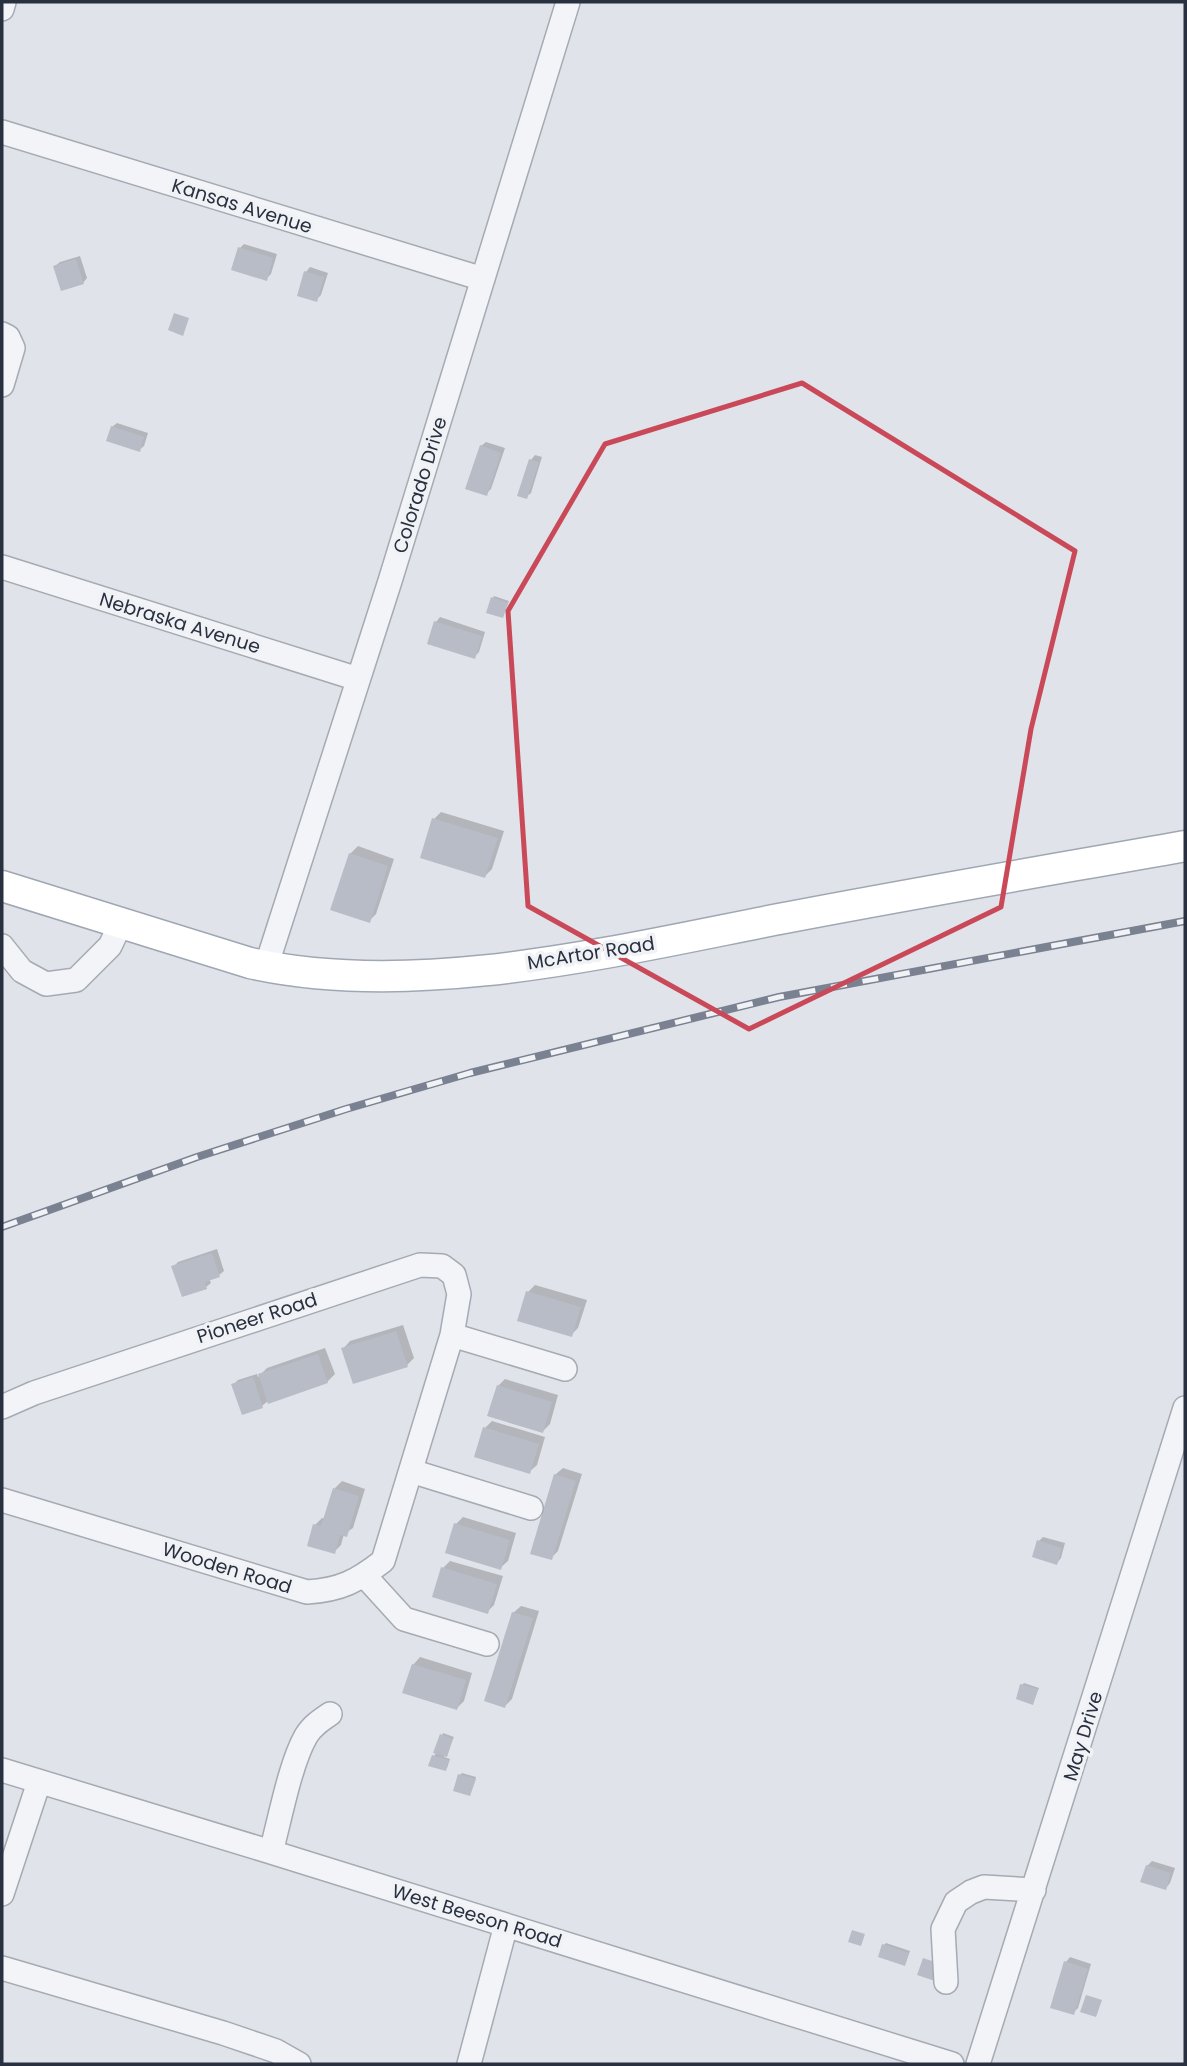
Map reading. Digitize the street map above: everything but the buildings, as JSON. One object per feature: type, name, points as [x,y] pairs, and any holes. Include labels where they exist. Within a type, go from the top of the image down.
[{"type":"main road","name":"McArtor Road","points":[[2,886],[265,967],[341,976],[430,975],[556,961],[1185,846]]},
{"type":"street","points":[[2,9],[4,2]]},
{"type":"street","name":"Colorado Drive","points":[[265,967],[358,679],[569,2]]},
{"type":"street","name":"Kansas Avenue","points":[[2,132],[483,279]]},
{"type":"street","points":[[2,334],[8,337],[13,348],[2,385]]},
{"type":"street","name":"Nebraska Avenue","points":[[2,567],[358,679]]},
{"type":"street","points":[[2,946],[22,971],[46,984],[76,980],[110,946],[121,923]]},
{"type":"street","name":"Pioneer Road","points":[[2,1407],[34,1393],[420,1265],[442,1266],[454,1275],[460,1294],[452,1335]]},
{"type":"street","points":[[452,1335],[565,1369]]},
{"type":"street","name":"Wooden Road","points":[[2,1500],[307,1592],[332,1591],[364,1575],[383,1561],[452,1335]]},
{"type":"street","name":"May Drive","points":[[978,2064],[1185,1408]]},
{"type":"street","points":[[411,1471],[531,1508]]},
{"type":"street","points":[[364,1575],[404,1619],[487,1644]]},
{"type":"street","points":[[271,1852],[297,1759],[307,1736],[317,1722],[330,1714]]},
{"type":"street","name":"West Beeson Road","points":[[2,1770],[952,2064]]},
{"type":"street","points":[[2,1894],[38,1782]]},
{"type":"street","points":[[946,1982],[943,1929],[956,1902],[984,1887],[1034,1890]]},
{"type":"street","points":[[468,2064],[506,1926]]},
{"type":"street","points":[[2,1968],[223,2033],[276,2051],[299,2064]]},
{"type":"highlighted area","points":[[802,383],[1075,551],[1031,729],[1001,907],[749,1029],[528,906],[508,611],[605,444]]},
{"type":"railway","points":[[2,1227],[197,1157],[470,1073],[779,997],[1185,921]]}]
